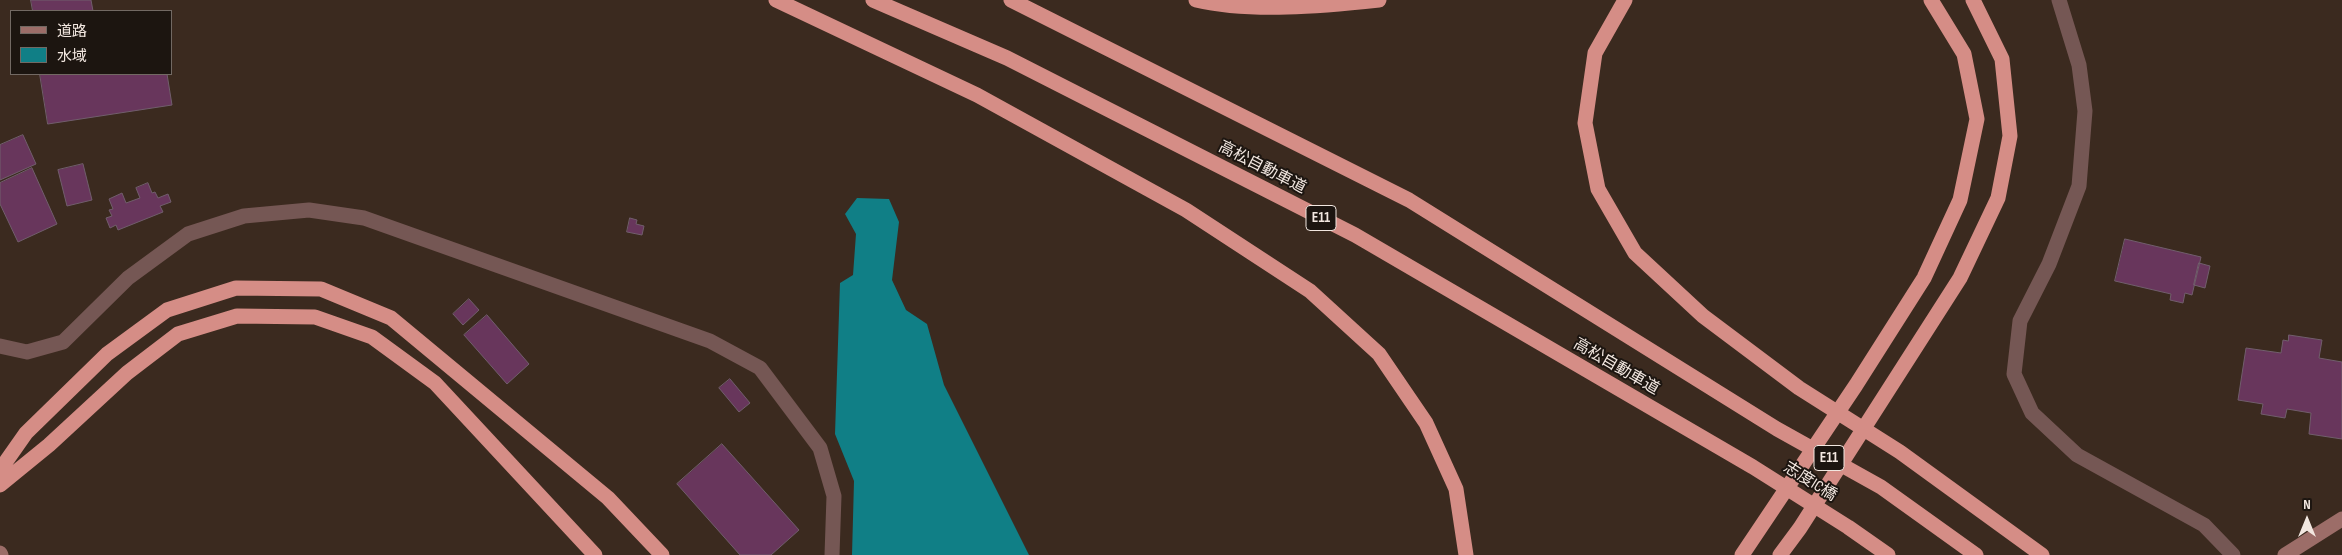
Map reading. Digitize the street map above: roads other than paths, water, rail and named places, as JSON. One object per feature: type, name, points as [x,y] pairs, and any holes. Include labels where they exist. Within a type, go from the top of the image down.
[{"type":"highway","points":[[776,0],[986,100],[1186,210],[1310,291],[1379,354],[1426,423],[1456,489],[1466,555]]},
{"type":"highway","name":"高松自動車道","points":[[873,0],[1007,58],[1355,235],[1753,467]]},
{"type":"highway","name":"高松自動車道","points":[[1011,0],[1409,200],[1777,429]]},
{"type":"highway","points":[[1196,0],[1212,4],[1311,7],[1379,0]]},
{"type":"highway","points":[[1625,0],[1595,53],[1585,123],[1598,189],[1635,253],[1703,316],[1799,388],[1900,452],[2042,555]]},
{"type":"highway","points":[[1742,555],[1856,385],[1924,278],[1960,200],[1977,119],[1964,54],[1931,0]]},
{"type":"highway","points":[[1780,555],[1800,528],[1960,278],[1998,198],[2010,136],[2002,59],[1973,0]]},
{"type":"highway","points":[[0,470],[26,433],[107,354],[167,310],[236,288],[321,289],[391,318],[608,498],[662,555]]},
{"type":"highway","points":[[0,485],[49,445],[127,373],[178,334],[237,316],[316,317],[372,337],[435,383],[595,555]]},
{"type":"highway","name":"志度IC橋","points":[[1777,429],[1881,487],[1976,555]]},
{"type":"highway","name":"志度IC橋","points":[[1753,467],[1848,527],[1888,555]]},
{"type":"street","points":[[2060,0],[2079,65],[2085,110],[2079,186],[2049,264],[2020,321],[2014,374],[2032,414],[2078,455],[2204,525],[2233,555]]},
{"type":"street","points":[[0,346],[27,352],[63,342],[128,278],[188,234],[244,216],[309,210],[364,218],[710,341],[760,368],[820,448],[834,496],[832,555]]},
{"type":"street","points":[[2285,555],[2342,519]]},
{"type":"water","points":[[857,198],[889,199],[899,222],[892,280],[906,310],[927,324],[944,385],[1029,555],[852,555],[854,481],[835,434],[840,283],[853,275],[856,234],[845,214]]}]
